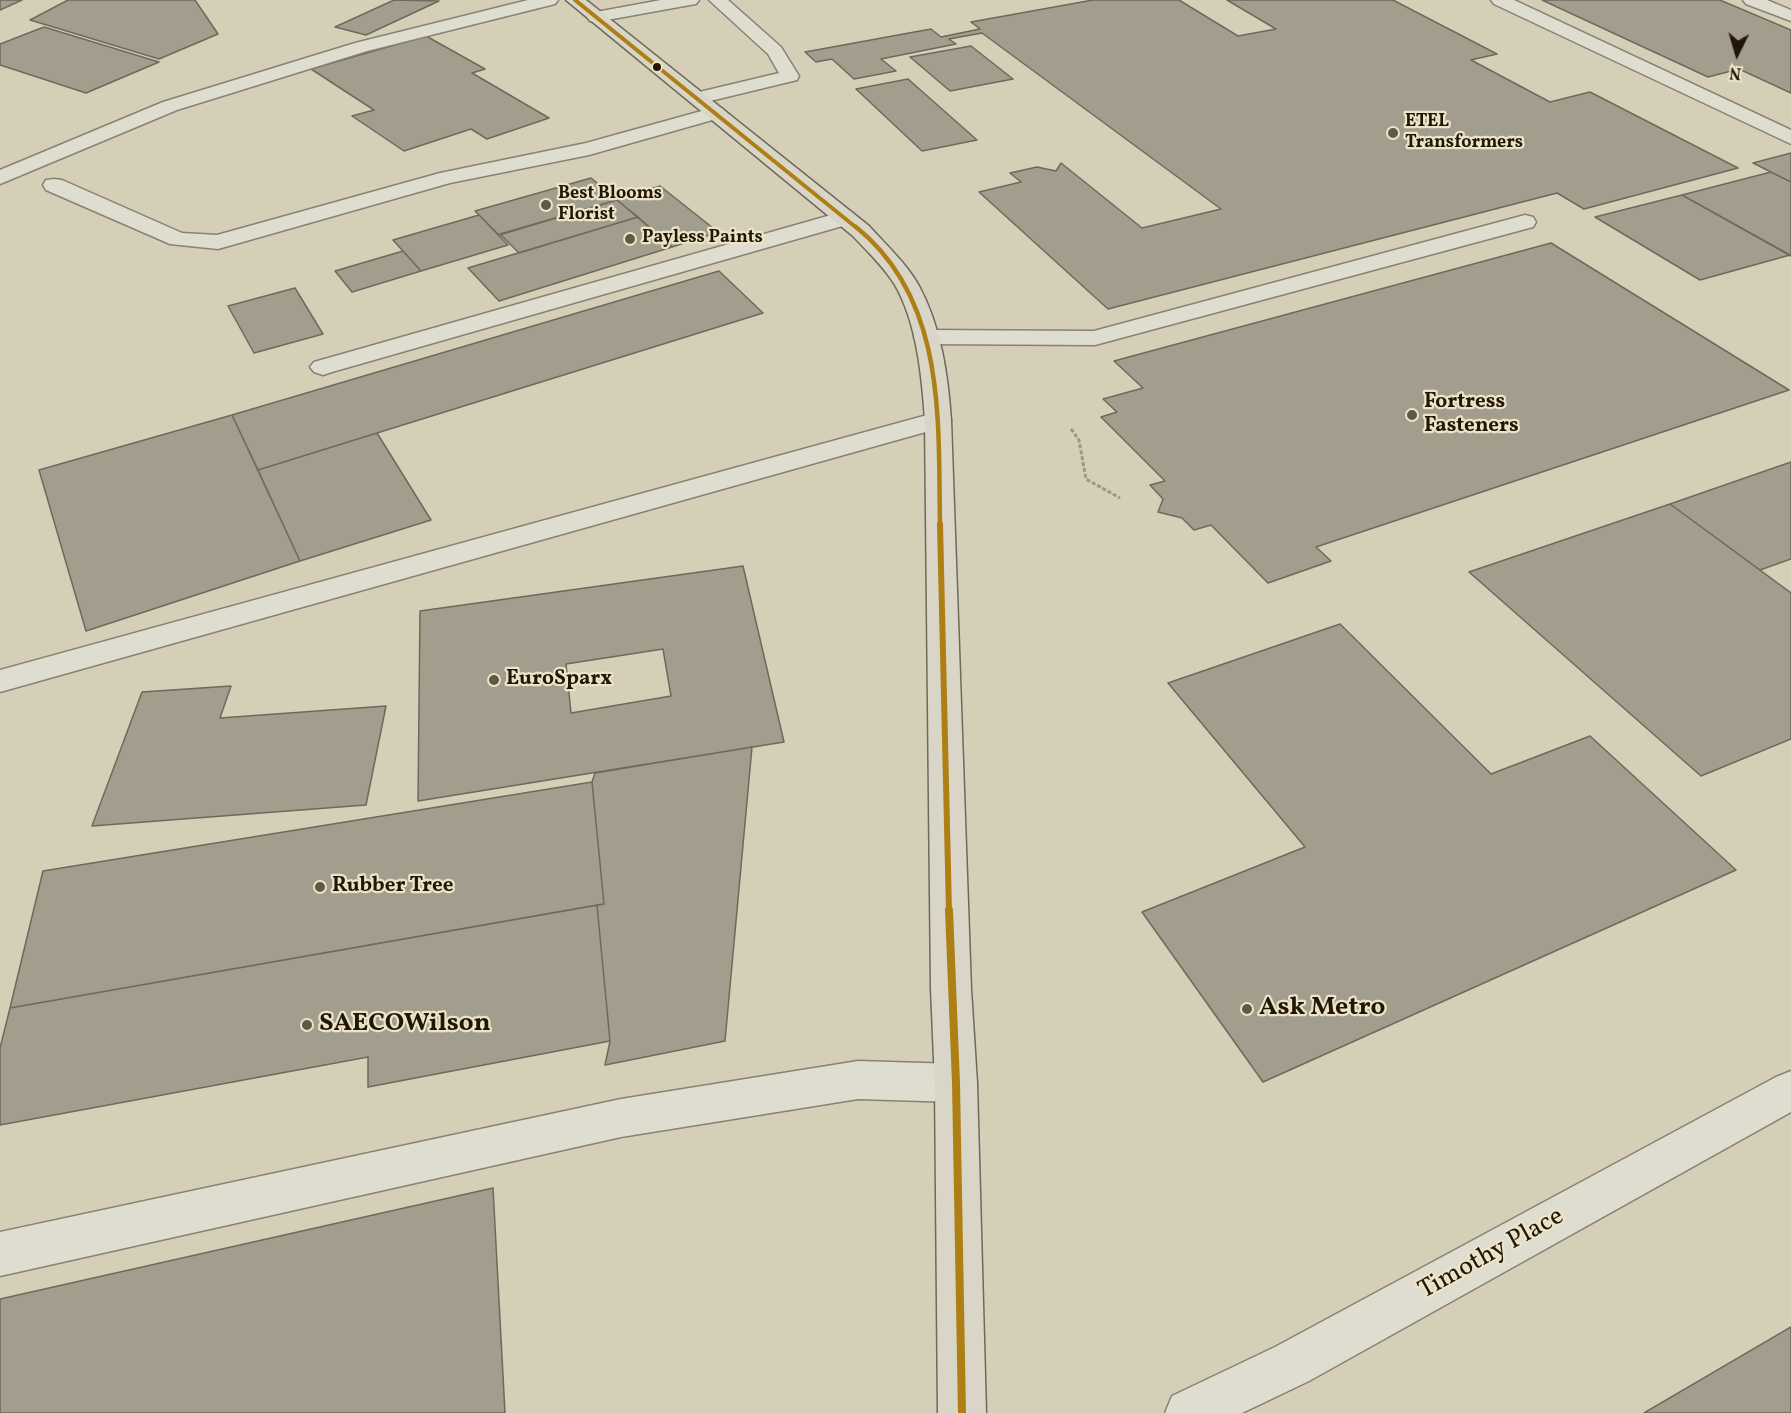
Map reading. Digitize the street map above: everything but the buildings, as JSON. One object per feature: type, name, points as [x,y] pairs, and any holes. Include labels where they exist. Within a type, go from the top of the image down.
[{"type":"main road","points":[[575,0],[845,218],[888,260],[907,286],[926,336],[935,373],[938,420],[946,815],[956,1083],[962,1413]]},
{"type":"street","points":[[0,178],[170,106],[361,47],[549,0]]},
{"type":"street","points":[[596,17],[690,0]]},
{"type":"street","points":[[698,98],[790,76],[775,51],[718,0]]},
{"type":"street","points":[[1500,0],[1791,138]]},
{"type":"street","points":[[1752,0],[1791,16]]},
{"type":"street","points":[[54,185],[178,239],[218,242],[447,177],[589,149],[716,113]]},
{"type":"street","points":[[323,367],[845,218]]},
{"type":"street","points":[[926,336],[1095,338],[1525,222]]},
{"type":"street","points":[[0,681],[938,420]]},
{"type":"street","points":[[0,1254],[621,1118],[858,1080],[956,1083]]},
{"type":"street","name":"Timothy Place","points":[[1189,1413],[1292,1364],[1791,1090]]},
{"type":"path","points":[[1071,429],[1079,440],[1086,479],[1120,498]]},
{"type":"transit line","points":[[575,0],[861,231],[891,264],[906,285],[920,316],[930,350],[938,420],[951,989],[956,1083],[962,1413]]},
{"type":"place","name":"ETEL Transformers","points":[[1393,133]]},
{"type":"place","name":"Best Blooms Florist","points":[[546,205]]},
{"type":"place","name":"Payless Paints","points":[[630,239]]},
{"type":"place","name":"Fortress Fasteners","points":[[1412,415]]},
{"type":"place","name":"EuroSparx","points":[[494,680]]},
{"type":"place","name":"Rubber Tree","points":[[320,887]]},
{"type":"place","name":"Ask Metro","points":[[1247,1009]]},
{"type":"place","name":"SAECOWilson","points":[[307,1025]]}]
